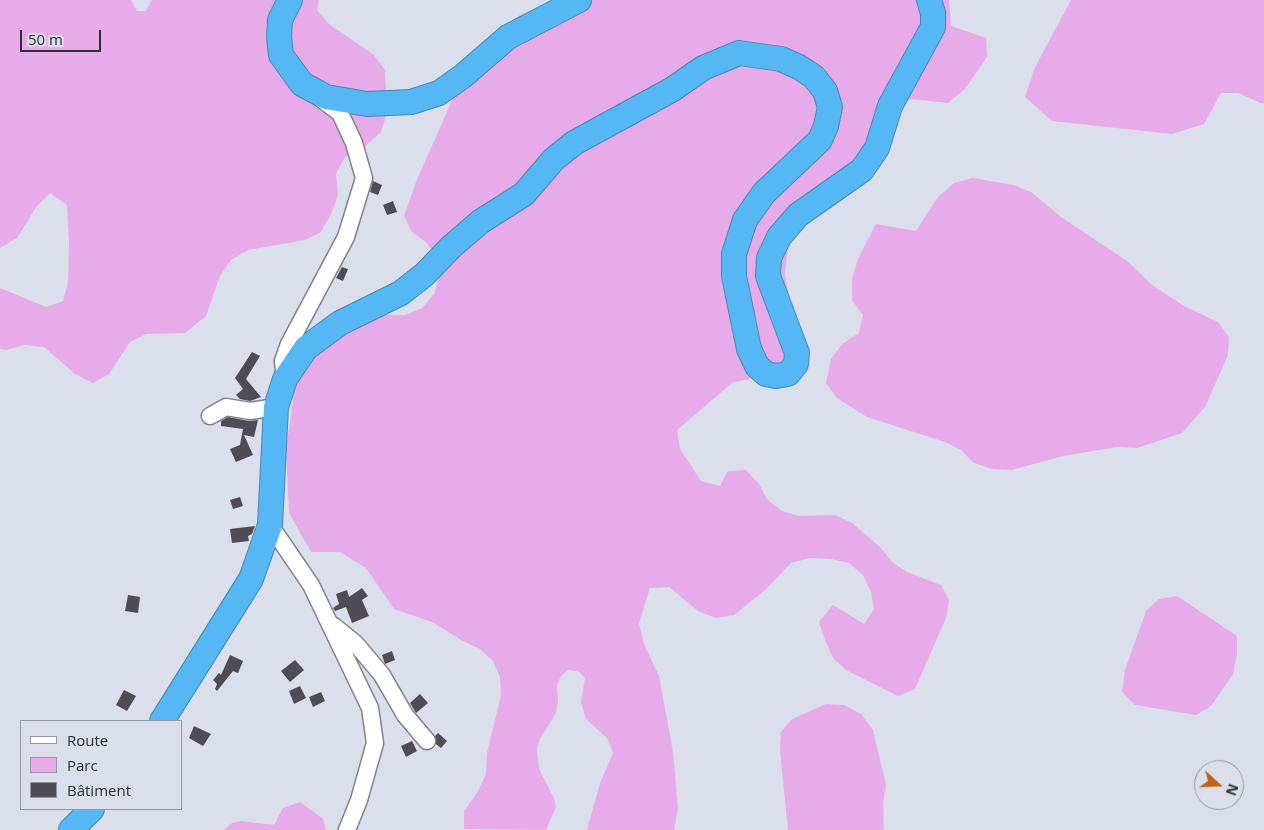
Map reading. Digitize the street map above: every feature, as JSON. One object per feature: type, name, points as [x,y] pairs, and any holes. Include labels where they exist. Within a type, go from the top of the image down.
[{"type":"highway","points":[[290,0],[280,20],[278,37],[281,55],[302,84],[326,97],[367,104],[411,102],[439,92],[463,76],[508,37],[579,0]]},
{"type":"highway","points":[[163,720],[251,579],[270,525],[276,407],[285,379],[306,348],[340,323],[401,293],[425,274],[451,247],[480,222],[524,194],[554,159],[574,143],[673,89],[703,68],[739,53],[781,59],[799,67],[814,77],[825,91],[830,107],[826,126],[820,140],[764,192],[745,220],[734,254],[734,276],[748,349],[757,366],[766,374],[776,376],[788,374],[796,364],[797,353],[768,276],[769,258],[779,237],[798,215],[862,170],[877,148],[890,106],[933,27],[933,13],[929,0]]},
{"type":"highway","points":[[71,830],[91,810]]},
{"type":"street","points":[[285,379],[283,361],[289,344],[346,237],[364,178],[354,142],[340,113],[302,84]]},
{"type":"street","points":[[210,416],[226,407],[250,411],[276,407]]},
{"type":"street","points":[[270,525],[310,585],[331,623],[370,708],[375,743],[359,800],[347,830]]},
{"type":"street","points":[[331,623],[356,644],[377,669],[404,715],[427,741]]},
{"type":"green space","points":[[0,0],[131,0],[137,11],[146,11],[152,0],[319,0],[317,10],[329,24],[374,55],[385,70],[387,113],[381,132],[362,149],[345,157],[336,174],[338,195],[331,214],[321,232],[305,240],[248,250],[231,260],[220,276],[206,316],[185,333],[146,334],[130,342],[109,374],[93,383],[75,374],[44,347],[24,345],[6,350],[0,349],[0,288],[46,307],[63,301],[68,283],[69,243],[67,205],[50,193],[37,206],[17,238],[0,248]]},
{"type":"green space","points":[[556,0],[949,0],[951,26],[986,38],[987,57],[965,89],[948,103],[911,99],[894,108],[813,215],[792,236],[787,255],[785,275],[795,328],[792,347],[782,363],[749,379],[732,383],[677,430],[680,449],[701,481],[720,486],[728,471],[746,470],[759,484],[767,499],[782,511],[799,516],[835,515],[852,523],[881,548],[892,562],[907,572],[941,585],[949,600],[946,618],[915,689],[898,696],[846,670],[833,658],[825,640],[819,622],[833,605],[864,624],[874,609],[871,592],[863,575],[849,563],[831,559],[810,558],[791,563],[765,590],[734,615],[716,618],[698,611],[669,587],[650,588],[639,623],[644,644],[659,676],[673,752],[678,808],[674,830],[587,830],[600,783],[613,753],[607,738],[586,719],[581,702],[585,678],[578,671],[568,670],[561,676],[557,685],[558,703],[556,713],[540,739],[537,748],[539,769],[554,798],[556,807],[546,830],[464,829],[464,811],[477,793],[486,774],[487,753],[501,695],[500,677],[493,661],[480,649],[432,622],[394,609],[366,568],[340,552],[311,552],[289,513],[286,450],[294,392],[306,347],[350,314],[405,315],[422,308],[434,294],[439,277],[437,259],[427,243],[412,232],[404,216],[416,182],[465,71],[504,27],[520,15]]},
{"type":"green space","points":[[1071,0],[1264,0],[1263,104],[1238,93],[1221,93],[1204,124],[1172,134],[1052,121],[1025,97],[1035,67]]},
{"type":"green space","points":[[973,178],[1013,185],[1031,192],[1061,217],[1127,261],[1152,285],[1184,306],[1218,322],[1229,337],[1228,355],[1205,407],[1182,433],[1137,448],[1117,447],[1063,456],[1012,470],[992,469],[974,463],[961,450],[945,442],[867,417],[837,398],[826,383],[831,359],[842,344],[859,333],[863,315],[852,300],[852,280],[858,259],[876,224],[916,231],[938,197],[954,183]]},
{"type":"green space","points":[[1177,596],[1237,636],[1237,654],[1233,674],[1211,706],[1196,715],[1135,705],[1122,692],[1125,670],[1146,611],[1159,599]]},
{"type":"green space","points":[[826,704],[844,705],[861,714],[873,730],[886,785],[883,803],[884,830],[788,830],[780,750],[781,732],[792,719]]},
{"type":"green space","points":[[300,802],[323,819],[326,830],[224,830],[232,823],[241,821],[274,825],[283,808]]},
{"type":"building","points":[[373,181],[382,185],[378,195],[370,192]]},
{"type":"building","points":[[393,201],[397,212],[387,215],[383,205]]},
{"type":"building","points":[[342,267],[348,269],[343,281],[336,278]]},
{"type":"building","points":[[252,352],[260,356],[246,379],[261,397],[250,401],[240,399],[236,395],[243,389],[235,378]]},
{"type":"building","points":[[228,417],[249,421],[258,420],[254,437],[244,435],[253,455],[236,462],[230,449],[240,445],[243,429],[221,426],[221,421]]},
{"type":"building","points":[[240,497],[243,506],[233,509],[230,500]]},
{"type":"building","points":[[255,526],[252,534],[248,536],[249,541],[232,543],[230,529]]},
{"type":"building","points":[[362,588],[368,596],[362,600],[369,616],[352,623],[346,607],[335,611],[333,608],[339,604],[336,594],[347,590],[349,597]]},
{"type":"building","points":[[128,595],[140,597],[138,613],[125,611]]},
{"type":"building","points":[[392,651],[395,660],[385,664],[382,655]]},
{"type":"building","points":[[230,655],[243,661],[238,673],[233,671],[217,691],[215,689],[217,684],[213,680],[219,673],[221,675]]},
{"type":"building","points":[[295,660],[304,670],[290,682],[281,671]]},
{"type":"building","points":[[300,686],[306,698],[294,704],[289,691]]},
{"type":"building","points":[[124,690],[136,696],[127,711],[116,705]]},
{"type":"building","points":[[321,692],[325,701],[313,707],[309,697]]},
{"type":"building","points":[[420,694],[428,703],[416,713],[410,703]]},
{"type":"building","points":[[194,726],[211,734],[203,746],[189,738]]},
{"type":"building","points":[[438,733],[447,741],[441,748],[436,744],[435,736]]},
{"type":"building","points":[[412,741],[417,751],[406,757],[401,746]]}]
